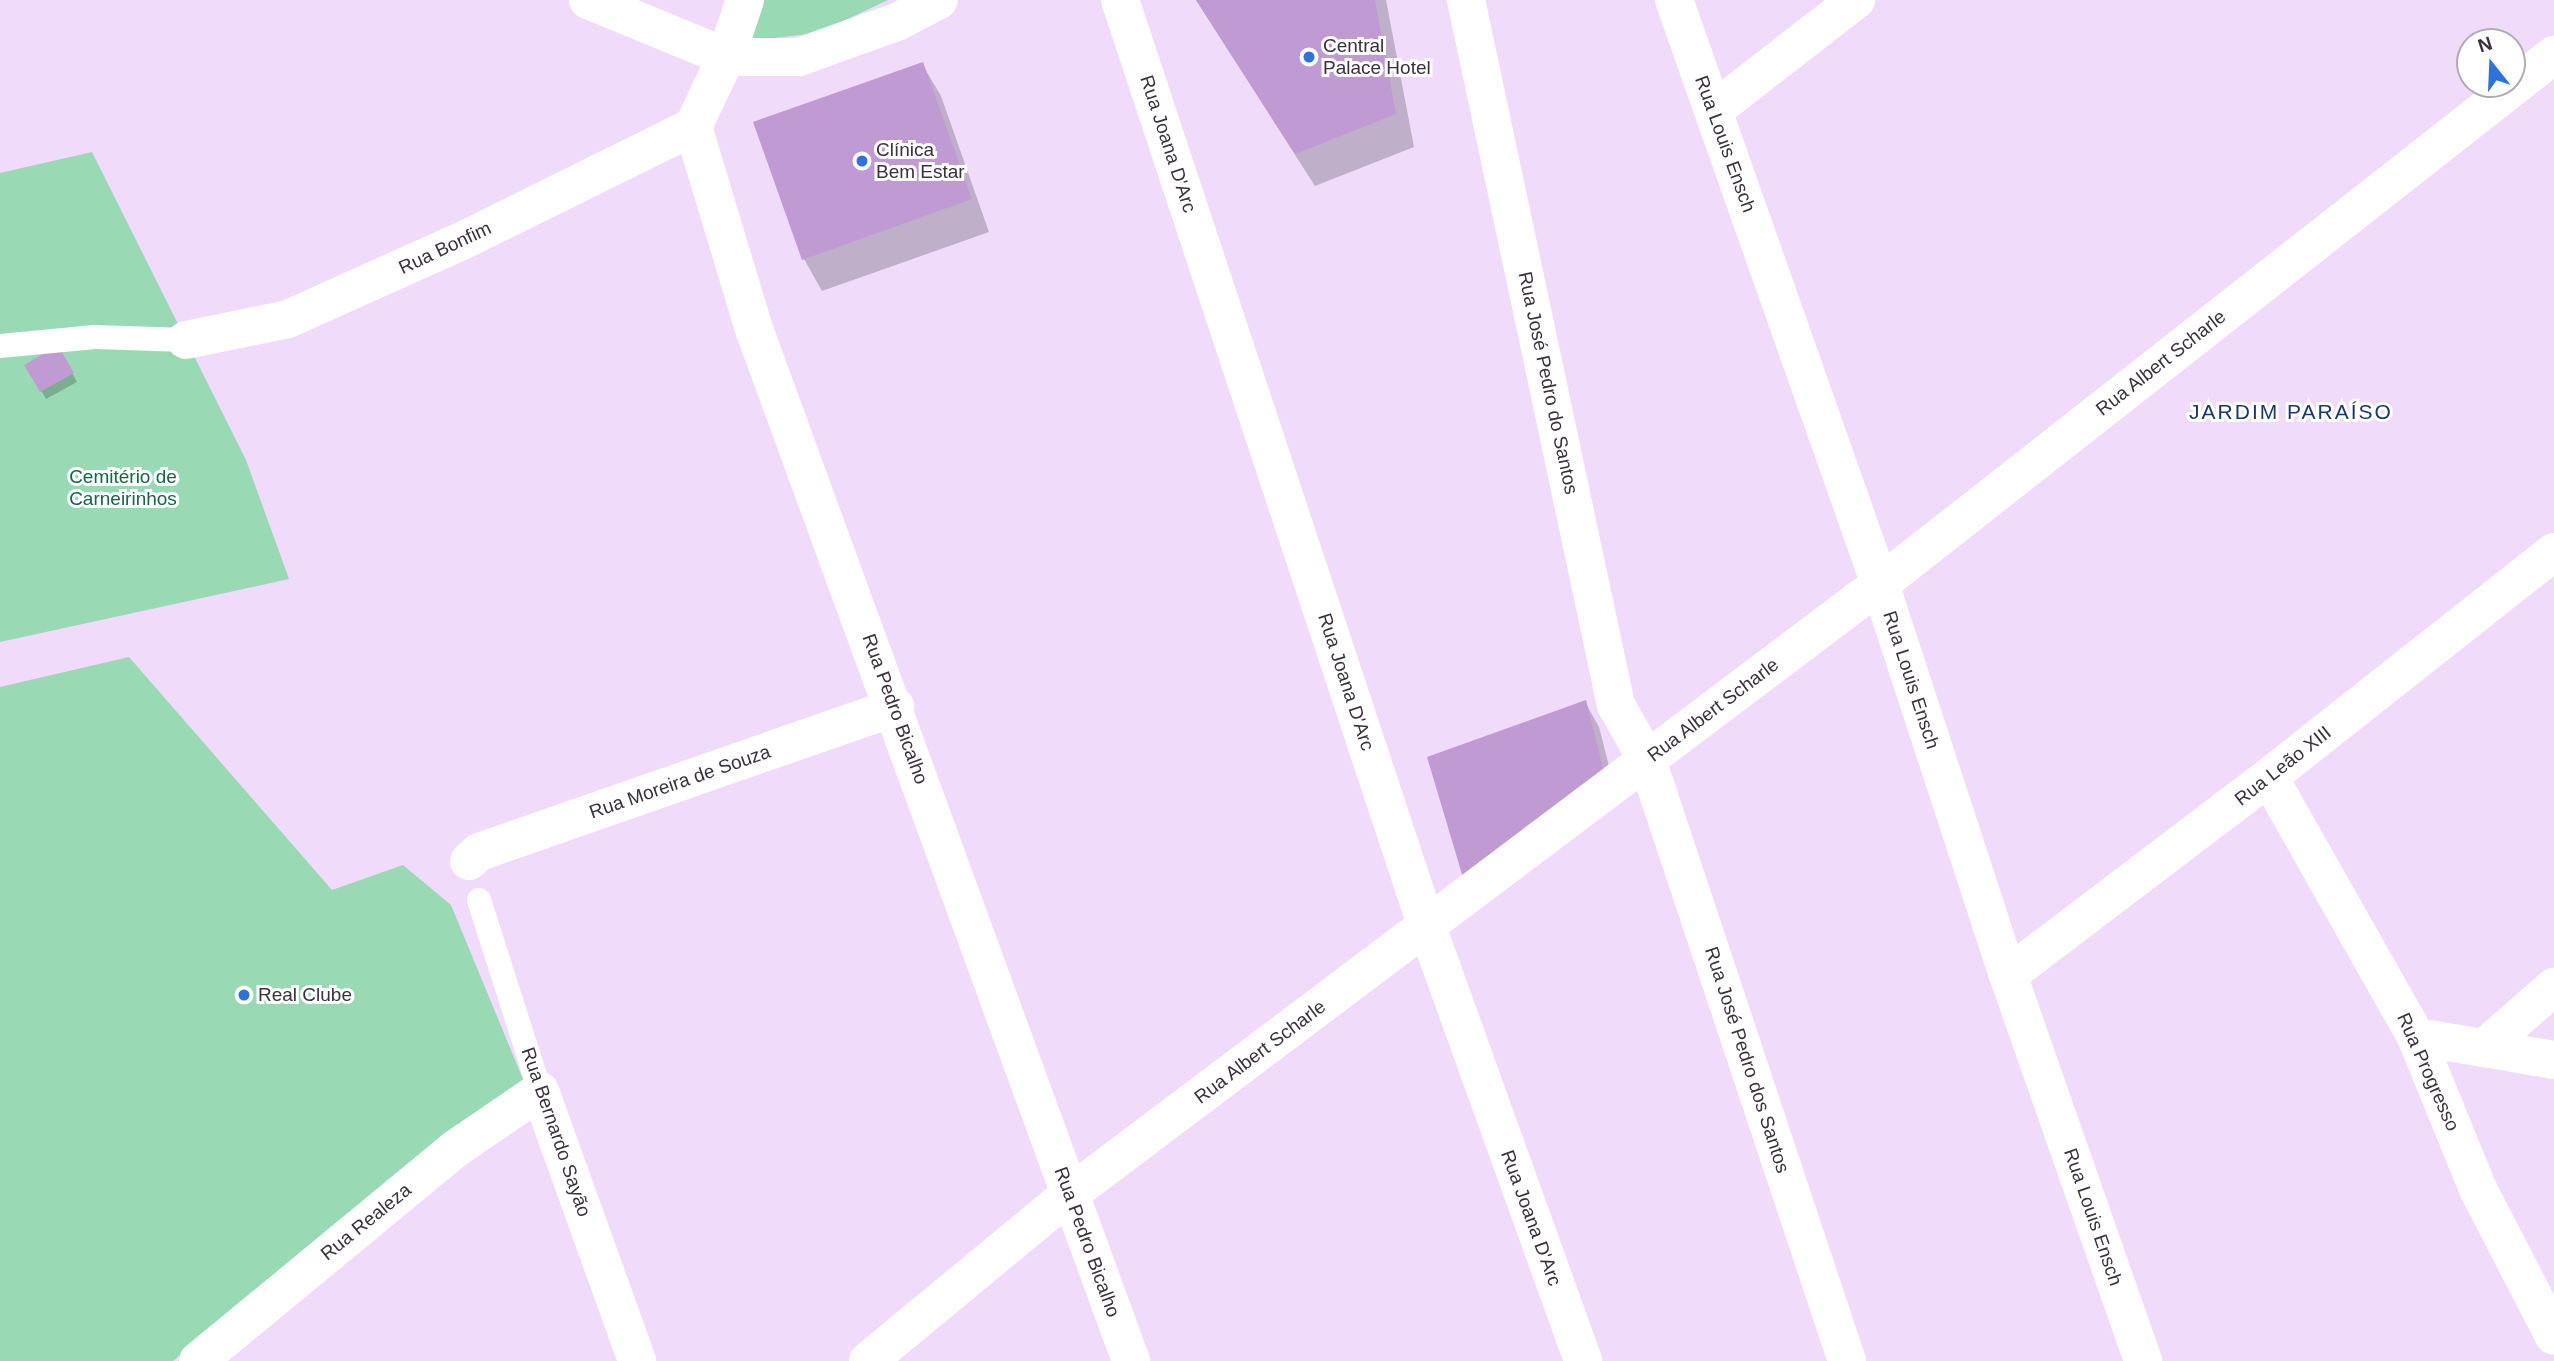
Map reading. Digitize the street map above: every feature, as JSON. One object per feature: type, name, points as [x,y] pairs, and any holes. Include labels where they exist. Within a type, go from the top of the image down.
[{"type":"street","points":[[588,0],[726,57],[799,57],[897,22],[939,0]]},
{"type":"street","points":[[693,127],[726,57],[745,0]]},
{"type":"street","name":"Rua Joana D'Arc","points":[[1120,0],[1427,927],[1583,1361]]},
{"type":"street","name":"Rua José Pedro do Santos","points":[[1466,0],[1616,705],[1647,760]]},
{"type":"street","name":"Rua Louis Ensch","points":[[1674,0],[1880,584],[2008,975],[2143,1361]]},
{"type":"street","points":[[1714,110],[1856,0]]},
{"type":"street","name":"Rua Albert Scharle","points":[[868,1361],[1070,1194],[1880,584],[2554,55]]},
{"type":"street","name":"Rua Bonfim","points":[[187,340],[288,319],[466,239],[693,127]]},
{"type":"street","name":"Rua Pedro Bicalho","points":[[693,127],[754,329],[895,706],[1130,1361]]},
{"type":"street","name":"Rua Leão XIII","points":[[2008,975],[2269,778],[2554,552]]},
{"type":"street","name":"Rua Moreira de Souza","points":[[469,861],[479,852],[895,706]]},
{"type":"street","name":"Rua José Pedro dos Santos","points":[[1647,760],[1847,1361]]},
{"type":"street","name":"Rua Progresso","points":[[2269,778],[2416,1037],[2478,1189],[2554,1336]]},
{"type":"street","points":[[2484,1048],[2554,987]]},
{"type":"street","points":[[2416,1037],[2554,1060]]},
{"type":"street","name":"Rua Realeza","points":[[198,1361],[455,1149],[540,1091]]},
{"type":"street","name":"Rua Bernardo Sayão","points":[[540,1091],[637,1361]]},
{"type":"lane","points":[[0,346],[95,337],[187,340]]},
{"type":"lane","name":"Rua Bernardo Sayão","points":[[479,900],[540,1091]]},
{"type":"green space","points":[[752,0],[888,0],[818,33],[739,42]]},
{"type":"green space","name":"Cemitério de Carneirinhos","points":[[92,152],[246,460],[289,579],[0,642],[0,173]]},
{"type":"green space","name":"Real Clube","points":[[129,657],[332,890],[403,865],[451,905],[525,1084],[173,1361],[0,1361],[0,687]]},
{"type":"building","name":"Central Palace Hotel","points":[[1196,0],[1375,0],[1396,114],[1295,154]]},
{"type":"building","name":"Clínica Bem Estar","points":[[923,62],[972,199],[802,260],[753,122]]},
{"type":"building","points":[[58,345],[74,373],[40,392],[24,365]]},
{"type":"building","points":[[1586,700],[1604,772],[1464,881],[1427,757]]},
{"type":"place","name":"Central Palace Hotel","points":[[1309,57]]},
{"type":"place","name":"Clínica Bem Estar","points":[[862,161]]},
{"type":"place","name":"Real Clube","points":[[244,995]]},
{"type":"district","name":"JARDIM PARAÍSO","points":[[2291,412]]}]
